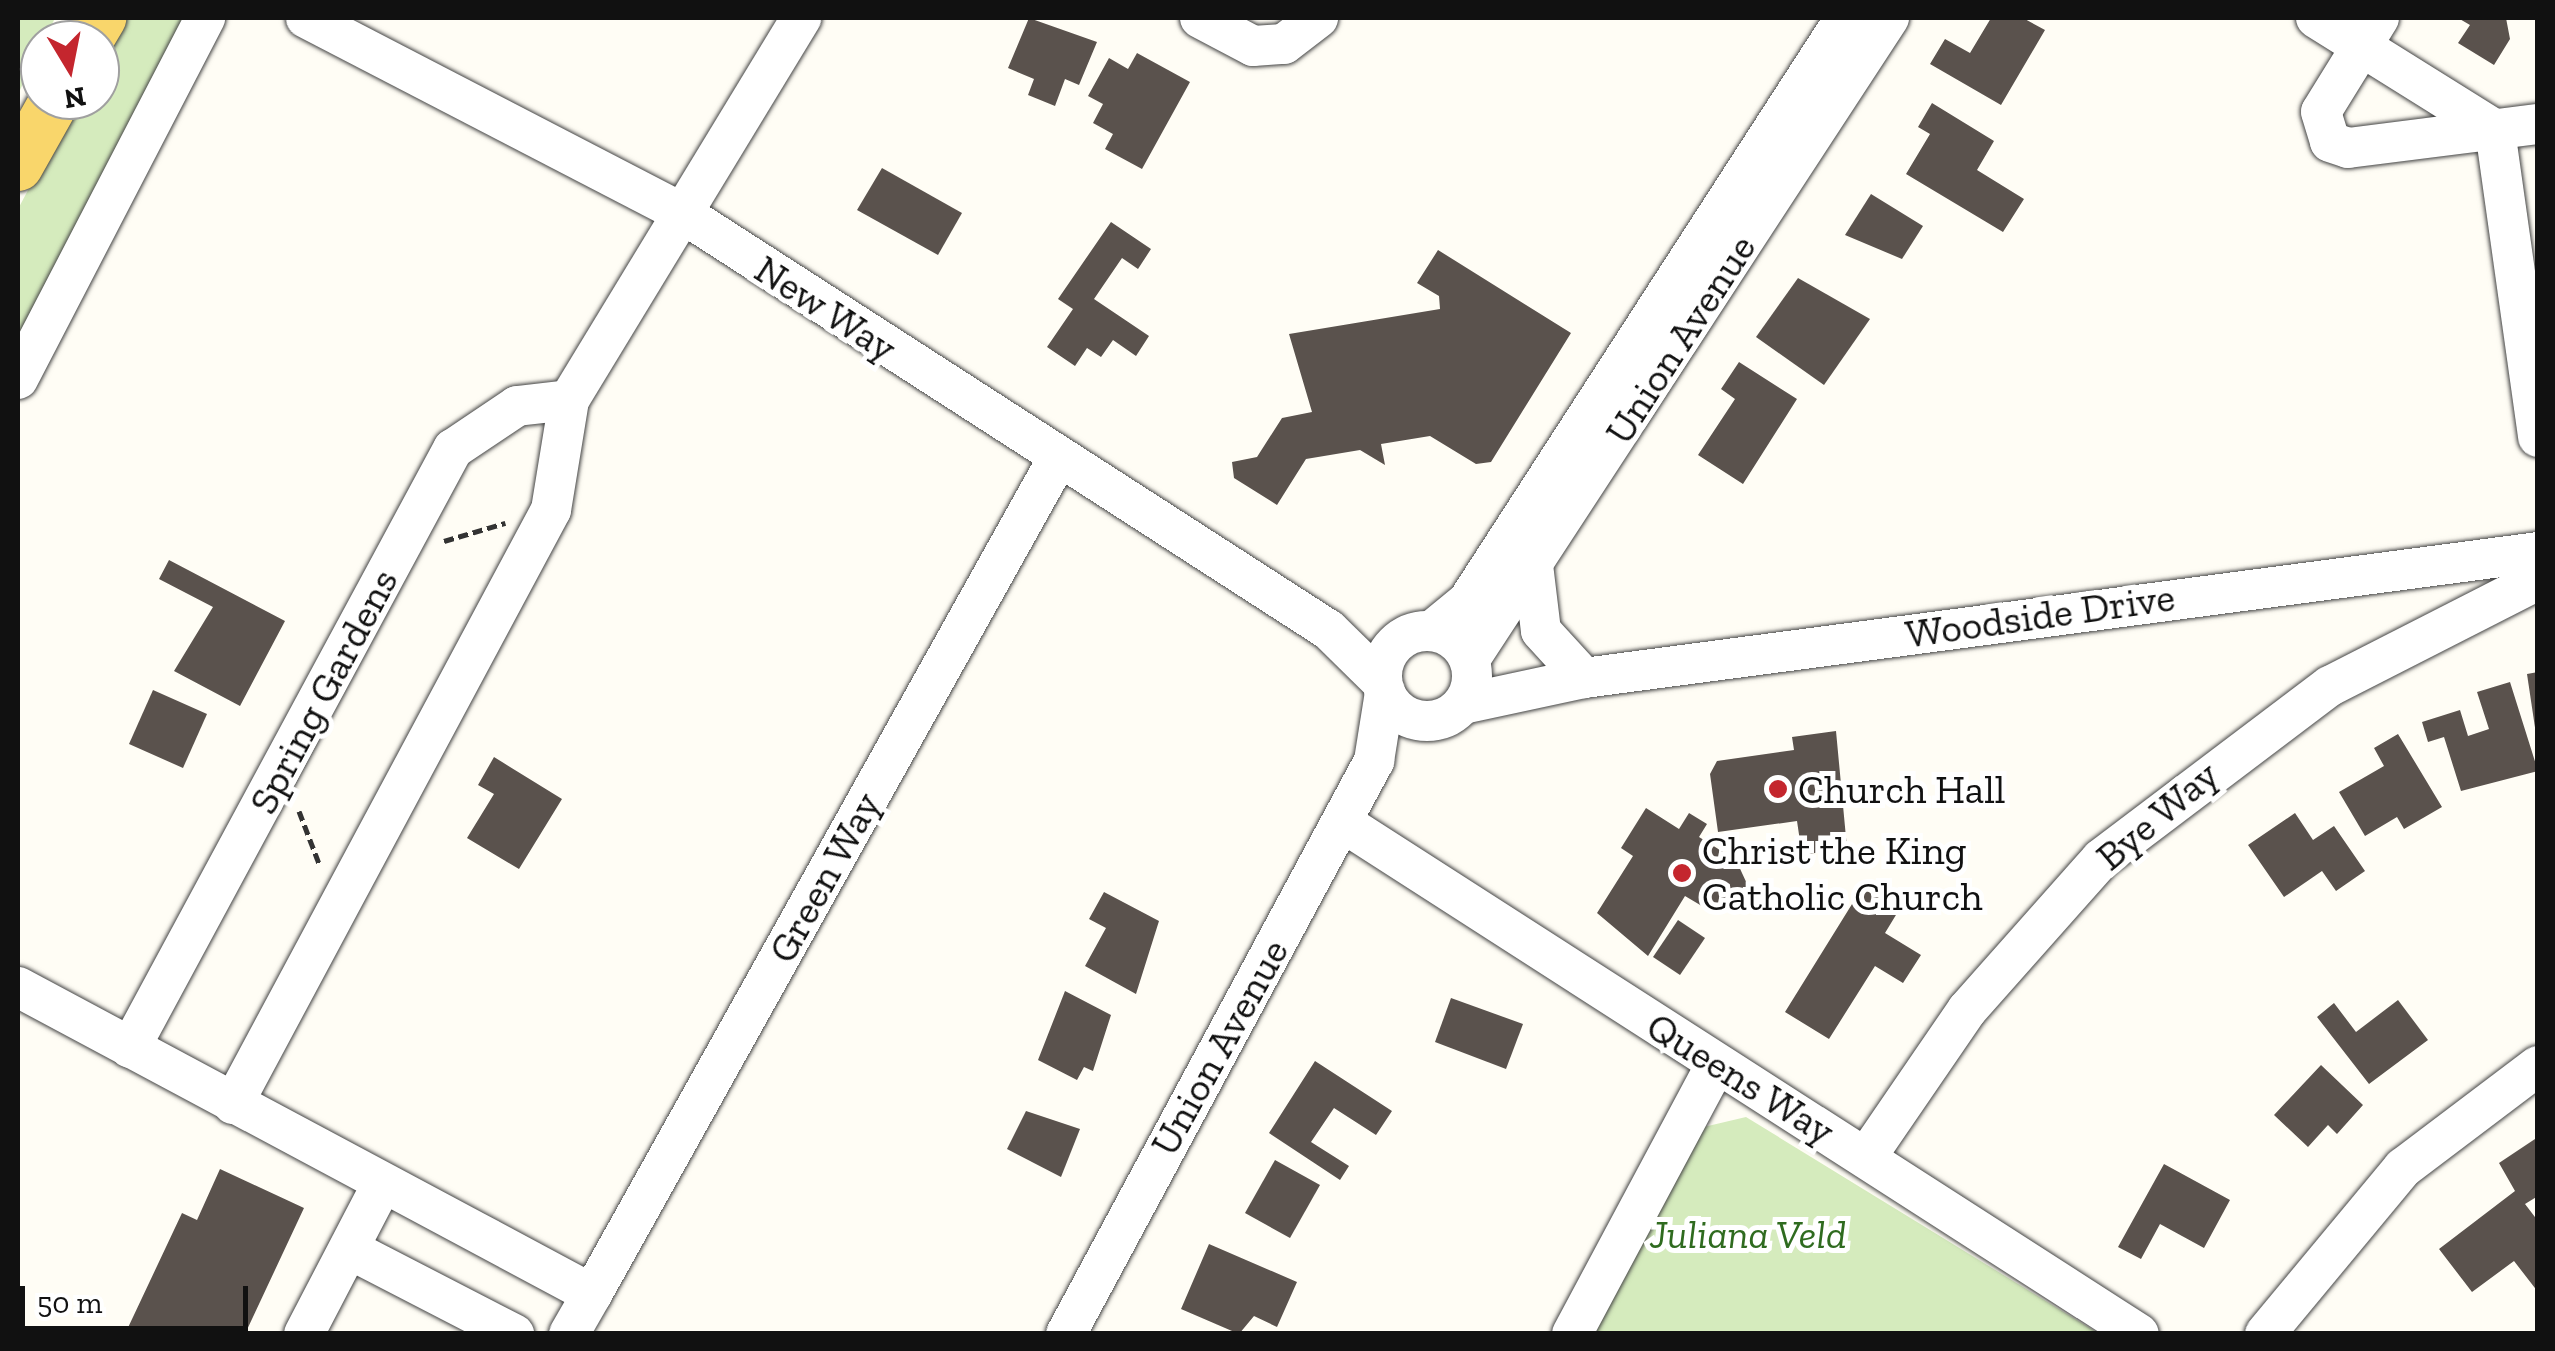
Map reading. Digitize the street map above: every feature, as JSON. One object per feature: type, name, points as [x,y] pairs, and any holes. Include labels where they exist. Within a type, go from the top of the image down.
[{"type":"main road","points":[[18,166],[43,120]]},
{"type":"street","points":[[18,379],[205,18]]},
{"type":"street","name":"New Way","points":[[306,18],[679,210],[1057,460],[1329,630],[1386,674],[1401,712],[1426,721]]},
{"type":"street","points":[[233,1104],[551,510],[569,400],[679,210],[800,18]]},
{"type":"street","points":[[1200,18],[1253,46],[1284,44],[1318,18]]},
{"type":"street","name":"Union Avenue","points":[[1632,380],[1845,18]]},
{"type":"street","name":"Union Avenue","points":[[1374,761],[1426,721],[1468,677],[1519,554],[1632,380],[1888,18]]},
{"type":"street","points":[[2316,18],[2370,32],[2495,130],[2538,437]]},
{"type":"street","points":[[2370,32],[2320,112],[2330,142],[2348,148],[2538,124]]},
{"type":"street","name":"Spring Gardens","points":[[130,1048],[453,449],[480,424],[518,406],[569,400]]},
{"type":"street","name":"Green Way","points":[[569,1334],[1057,460]]},
{"type":"street","name":"Woodside Drive","points":[[1468,677],[1543,685],[2538,552]]},
{"type":"street","points":[[1519,554],[1541,631],[1584,678]]},
{"type":"street","name":"Union Avenue","points":[[1066,1334],[1374,761],[1386,674],[1433,630],[1460,612],[1519,554]]},
{"type":"street","name":"Bye Way","points":[[1867,1156],[1966,1010],[2101,859],[2330,686],[2538,580]]},
{"type":"street","points":[[1433,630],[1468,677]]},
{"type":"street","name":"Queens Way","points":[[1342,822],[2139,1334]]},
{"type":"street","points":[[18,987],[381,1186],[592,1294]]},
{"type":"street","points":[[1572,1334],[1716,1064]]},
{"type":"street","points":[[2265,1334],[2390,1180],[2538,1066]]},
{"type":"street","points":[[304,1334],[381,1186]]},
{"type":"street","points":[[349,1249],[514,1334]]},
{"type":"path","points":[[396,555],[551,510]]},
{"type":"path","points":[[282,766],[336,910]]},
{"type":"green space","points":[[18,18],[55,18],[20,20],[18,94]]},
{"type":"green space","points":[[184,18],[18,341],[18,209],[65,120],[120,120],[120,20]]},
{"type":"green space","name":"Juliana Veld","points":[[1746,1117],[2098,1333],[1585,1334],[1691,1130]]},
{"type":"building","points":[[1029,18],[1097,42],[1079,85],[1065,79],[1055,106],[1028,95],[1034,79],[1008,68]]},
{"type":"building","points":[[1991,18],[2023,18],[2045,30],[2001,105],[1930,64],[1945,39],[1970,53]]},
{"type":"building","points":[[2458,18],[2506,18],[2510,39],[2494,65],[2458,43],[2470,25]]},
{"type":"building","points":[[1137,53],[1190,82],[1142,169],[1105,149],[1113,134],[1093,123],[1103,104],[1088,96],[1109,58],[1128,69]]},
{"type":"building","points":[[1932,103],[1994,141],[1977,170],[2024,199],[2003,232],[1906,174],[1930,134],[1918,127]]},
{"type":"building","points":[[882,168],[962,213],[938,255],[857,210]]},
{"type":"building","points":[[1871,194],[1923,226],[1902,259],[1845,235]]},
{"type":"building","points":[[1111,222],[1151,249],[1138,269],[1122,258],[1094,299],[1149,336],[1136,356],[1113,340],[1101,357],[1087,348],[1075,366],[1047,347],[1073,309],[1058,299]]},
{"type":"building","points":[[1438,250],[1571,333],[1491,462],[1476,464],[1430,436],[1381,444],[1385,465],[1360,450],[1306,459],[1277,505],[1234,478],[1232,462],[1257,457],[1282,418],[1312,412],[1289,334],[1440,309],[1439,296],[1417,283]]},
{"type":"building","points":[[1798,278],[1870,319],[1824,385],[1756,337]]},
{"type":"building","points":[[1739,362],[1797,399],[1743,484],[1698,455],[1735,399],[1721,389]]},
{"type":"building","points":[[169,560],[285,621],[240,706],[174,671],[213,607],[159,579]]},
{"type":"building","points":[[2538,672],[2538,741],[2537,741],[2527,674]]},
{"type":"building","points":[[2510,682],[2538,771],[2461,791],[2444,737],[2428,742],[2422,722],[2460,710],[2468,736],[2489,729],[2477,692]]},
{"type":"building","points":[[153,690],[207,714],[183,768],[129,744]]},
{"type":"building","name":"Church Hall","points":[[1836,731],[1847,848],[1802,855],[1797,821],[1718,832],[1710,774],[1717,761],[1794,750],[1792,737]]},
{"type":"building","points":[[2398,734],[2442,807],[2404,829],[2397,817],[2365,836],[2339,792],[2384,766],[2374,748]]},
{"type":"building","points":[[494,757],[562,799],[519,869],[467,838],[494,794],[478,785]]},
{"type":"building","name":"Christ the King Catholic Church","points":[[1646,808],[1679,829],[1689,813],[1707,824],[1699,837],[1736,860],[1748,886],[1734,905],[1712,912],[1685,896],[1648,956],[1597,913],[1633,856],[1621,848]]},
{"type":"building","points":[[2295,813],[2313,840],[2334,826],[2365,871],[2336,891],[2322,871],[2284,897],[2248,845]]},
{"type":"building","points":[[1862,888],[1899,910],[1885,933],[1921,955],[1903,983],[1875,966],[1829,1039],[1785,1012]]},
{"type":"building","points":[[1104,892],[1159,921],[1136,994],[1085,966],[1106,928],[1089,919]]},
{"type":"building","points":[[1678,920],[1705,938],[1680,975],[1653,957]]},
{"type":"building","points":[[1065,991],[1111,1015],[1093,1071],[1084,1067],[1077,1080],[1038,1060]]},
{"type":"building","points":[[1451,998],[1523,1024],[1506,1069],[1435,1042]]},
{"type":"building","points":[[2398,1000],[2428,1040],[2369,1084],[2317,1017],[2334,1003],[2356,1032]]},
{"type":"building","points":[[1315,1061],[1392,1111],[1376,1135],[1334,1108],[1311,1142],[1349,1166],[1340,1180],[1269,1133]]},
{"type":"building","points":[[2321,1065],[2363,1105],[2337,1134],[2328,1125],[2308,1147],[2274,1115]]},
{"type":"building","points":[[1026,1111],[1080,1129],[1061,1177],[1007,1149]]},
{"type":"building","points":[[2538,1137],[2538,1196],[2525,1204],[2538,1221],[2538,1292],[2514,1261],[2472,1292],[2439,1249],[2515,1191],[2499,1163]]},
{"type":"building","points":[[1275,1160],[1320,1185],[1290,1238],[1245,1213]]},
{"type":"building","points":[[2164,1164],[2230,1200],[2204,1248],[2160,1224],[2141,1259],[2118,1247]]},
{"type":"building","points":[[220,1169],[304,1208],[245,1334],[125,1334],[182,1213],[197,1220]]},
{"type":"building","points":[[1209,1244],[1297,1282],[1277,1327],[1254,1316],[1239,1334],[1181,1309]]},
{"type":"place","name":"Church Hall","points":[[1778,789]]},
{"type":"place","name":"Christ the King Catholic Church","points":[[1682,873]]}]
